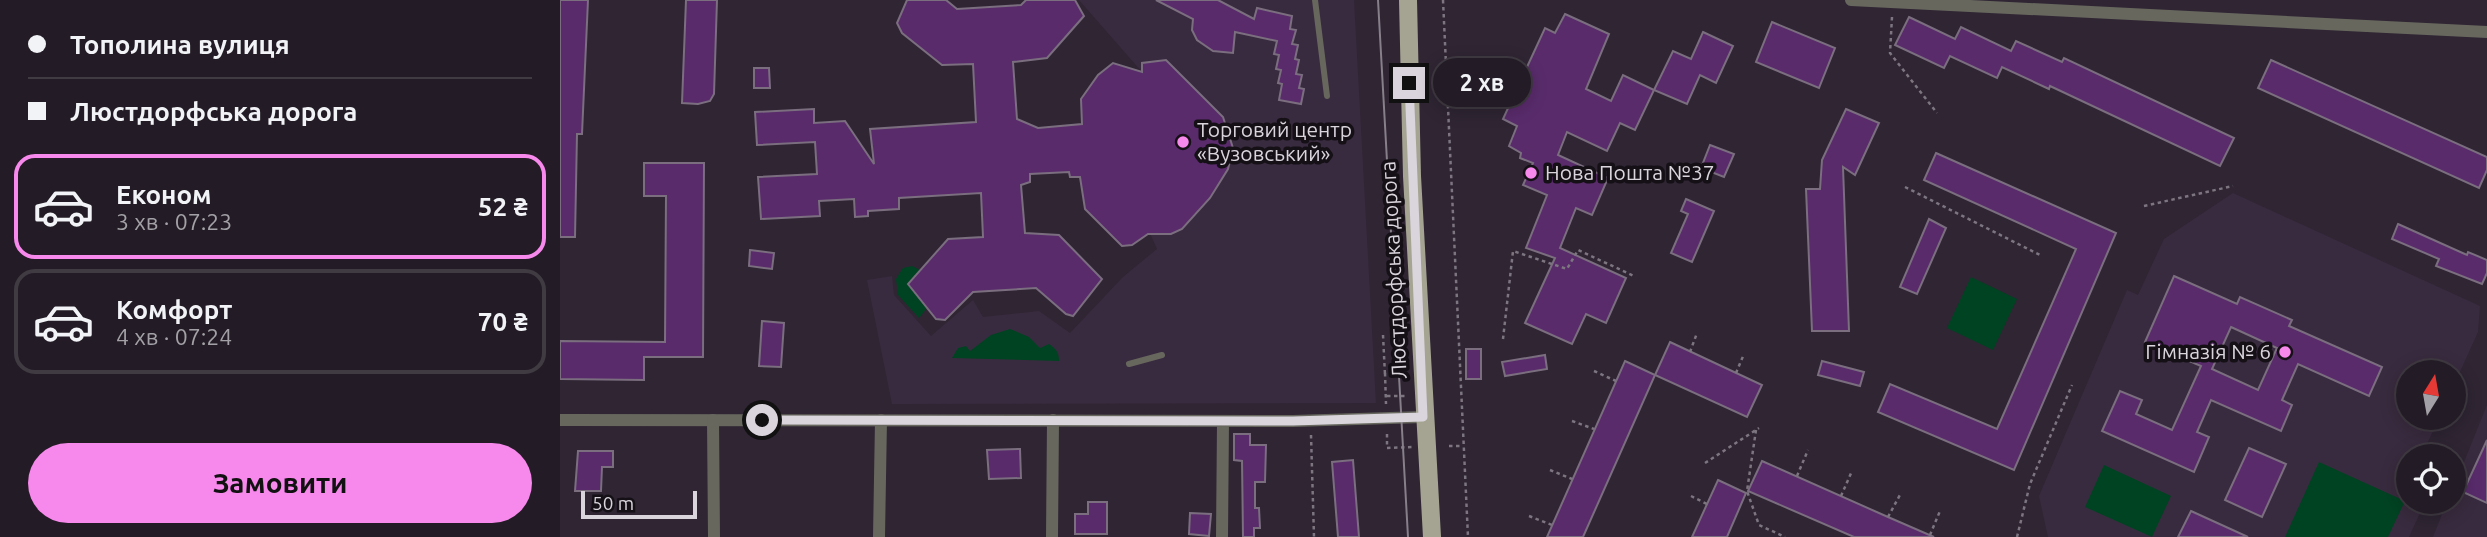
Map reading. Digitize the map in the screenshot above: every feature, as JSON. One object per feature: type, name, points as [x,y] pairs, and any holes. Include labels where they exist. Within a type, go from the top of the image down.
[{"type":"main road","name":"Люстдорфська дорога","points":[[1408,0],[1412,176],[1423,417],[1432,537]]},
{"type":"street","points":[[1850,0],[2487,32]]},
{"type":"street","points":[[560,420],[1311,421],[1423,417]]},
{"type":"street","points":[[713,420],[714,537]]},
{"type":"street","points":[[879,537],[881,420]]},
{"type":"street","points":[[1052,537],[1053,421]]},
{"type":"street","points":[[1222,537],[1223,421]]},
{"type":"lane","points":[[1315,0],[1327,96]]},
{"type":"lane","points":[[1129,364],[1162,355]]},
{"type":"path","points":[[1443,0],[1468,537]]},
{"type":"path","points":[[1893,2],[1890,53],[1937,113]]},
{"type":"path","points":[[2144,206],[2233,186]]},
{"type":"path","points":[[1905,187],[2042,256]]},
{"type":"path","points":[[1503,339],[1513,251],[1567,269],[1578,250],[1634,276]]},
{"type":"path","points":[[1690,352],[1697,333]]},
{"type":"path","points":[[1377,408],[1387,407],[1383,335]]},
{"type":"path","points":[[1736,373],[1744,354]]},
{"type":"path","points":[[1594,371],[1616,381]]},
{"type":"path","points":[[1385,373],[1385,378]]},
{"type":"path","points":[[2017,537],[2030,484],[2072,385]]},
{"type":"path","points":[[1386,397],[1405,396]]},
{"type":"path","points":[[1311,421],[1314,537]]},
{"type":"path","points":[[1572,421],[1594,429]]},
{"type":"path","points":[[1705,463],[1757,429],[1747,491],[1759,525],[1784,537]]},
{"type":"path","points":[[1387,434],[1387,448],[1412,447]]},
{"type":"path","points":[[1449,446],[1463,446]]},
{"type":"path","points":[[1797,476],[1808,450]]},
{"type":"path","points":[[1550,470],[1572,479]]},
{"type":"path","points":[[1841,496],[1852,471]]},
{"type":"path","points":[[1888,517],[1901,493]]},
{"type":"path","points":[[1691,495],[1707,503]]},
{"type":"path","points":[[1930,535],[1940,511]]},
{"type":"path","points":[[1529,516],[1552,525]]},
{"type":"shaded area","points":[[1079,0],[1354,0],[1376,403],[892,404],[867,280],[892,276],[894,295],[931,336],[973,300],[983,317],[1039,311],[1070,333],[1123,277],[1157,249],[1150,233],[1142,72]]},
{"type":"shaded area","name":"Гімназія № 6","points":[[2233,193],[2480,306],[2478,332],[2465,360],[2396,360],[2396,430],[2433,430],[2427,444],[2396,444],[2396,514],[2420,514],[2409,537],[2048,537],[2039,496],[2127,290],[2138,295],[2164,239]]},
{"type":"shaded area","points":[[2487,405],[2487,537],[2433,537],[2442,514],[2466,514],[2466,457]]},
{"type":"green space","points":[[912,266],[920,270],[908,283],[927,308],[919,318],[898,295],[896,279],[903,268]]},
{"type":"green space","points":[[1971,277],[2017,299],[1993,350],[1947,328]]},
{"type":"green space","points":[[1010,329],[1029,337],[1040,348],[1049,344],[1057,351],[1059,361],[952,358],[958,348],[966,346],[970,351],[991,335]]},
{"type":"green space","points":[[2319,462],[2396,497],[2396,514],[2399,514],[2388,537],[2285,537]]},
{"type":"green space","points":[[2104,465],[2171,496],[2152,537],[2085,507]]},
{"type":"building","points":[[560,0],[588,0],[582,134],[577,134],[575,237],[560,237]]},
{"type":"building","points":[[686,0],[717,0],[714,94],[710,101],[698,104],[682,103]]},
{"type":"building","points":[[907,0],[946,0],[957,9],[1021,5],[1026,0],[1075,0],[1084,16],[1047,58],[1013,62],[1017,119],[1038,128],[1082,124],[1081,99],[1098,75],[1113,63],[1142,72],[1142,63],[1166,60],[1223,117],[1233,148],[1228,169],[1210,198],[1182,229],[1171,234],[1148,234],[1132,245],[1122,246],[1085,209],[1080,177],[1070,177],[1069,172],[1030,174],[1030,182],[1021,185],[1025,233],[1059,235],[1102,279],[1073,316],[1066,314],[1036,288],[973,292],[945,320],[936,319],[908,284],[948,239],[983,237],[981,193],[899,198],[899,209],[868,211],[868,216],[855,217],[854,199],[819,201],[820,216],[761,219],[758,177],[817,174],[815,142],[757,145],[755,112],[814,109],[814,123],[845,121],[874,164],[870,129],[976,122],[973,64],[942,65],[902,33],[897,23]]},
{"type":"building","points":[[1156,0],[1218,0],[1254,19],[1257,8],[1292,16],[1290,29],[1296,30],[1292,44],[1298,45],[1296,74],[1302,75],[1299,88],[1304,89],[1301,104],[1279,100],[1282,84],[1278,83],[1281,70],[1276,69],[1279,55],[1274,54],[1277,41],[1235,32],[1233,53],[1213,51],[1197,40],[1192,30],[1193,19]]},
{"type":"building","points":[[1565,14],[1609,34],[1586,89],[1611,101],[1623,75],[1654,90],[1635,130],[1620,123],[1607,151],[1567,132],[1558,155],[1608,178],[1592,215],[1576,208],[1560,248],[1626,278],[1606,323],[1586,314],[1572,344],[1525,323],[1555,258],[1526,248],[1547,195],[1523,185],[1533,163],[1520,158],[1521,153],[1509,146],[1517,126],[1503,119],[1545,28],[1555,33]]},
{"type":"building","points":[[1909,17],[1955,39],[1961,27],[2011,51],[2016,41],[2062,62],[2064,58],[2234,138],[2220,166],[2050,86],[2049,89],[2002,67],[1997,78],[1950,56],[1944,68],[1895,45]]},
{"type":"building","points":[[1772,22],[1835,48],[1819,88],[1756,62]]},
{"type":"building","points":[[1703,32],[1733,46],[1716,83],[1700,75],[1687,104],[1654,90],[1673,51],[1691,59]]},
{"type":"building","points":[[2271,60],[2487,157],[2487,170],[2479,188],[2258,88]]},
{"type":"building","points":[[754,68],[769,68],[770,88],[754,88]]},
{"type":"building","points":[[1846,109],[1879,123],[1855,175],[1843,167],[1849,331],[1812,331],[1806,189],[1820,189],[1822,160]]},
{"type":"building","points":[[1710,145],[1734,154],[1724,177],[1701,168]]},
{"type":"building","points":[[1936,153],[2116,233],[2014,470],[1878,412],[1890,384],[1997,429],[2076,249],[1924,180]]},
{"type":"building","points":[[644,163],[704,163],[703,357],[644,357],[644,380],[560,379],[560,341],[665,342],[666,196],[644,196]]},
{"type":"building","points":[[1686,199],[1714,211],[1692,262],[1671,253],[1688,214],[1681,211]]},
{"type":"building","points":[[1929,219],[1946,228],[1917,294],[1900,287]]},
{"type":"building","points":[[2398,224],[2467,255],[2468,252],[2487,260],[2487,273],[2482,284],[2436,266],[2439,259],[2392,239]]},
{"type":"building","points":[[750,250],[774,253],[772,269],[749,266]]},
{"type":"building","points":[[2174,276],[2237,304],[2240,297],[2292,320],[2289,326],[2382,367],[2369,396],[2298,364],[2282,400],[2292,405],[2281,431],[2211,400],[2197,432],[2209,437],[2194,472],[2102,431],[2120,391],[2142,400],[2136,414],[2172,430],[2201,366],[2145,342]],"holes":[[[2231,327],[2277,348],[2258,390],[2212,369]]]},
{"type":"building","points":[[762,321],[784,323],[781,367],[759,366]]},
{"type":"building","points":[[1670,342],[1762,385],[1747,417],[1655,375]]},
{"type":"building","points":[[1466,349],[1481,349],[1481,379],[1466,379]]},
{"type":"building","points":[[1545,355],[1547,369],[1505,376],[1502,362]]},
{"type":"building","points":[[1625,361],[1655,375],[1583,537],[1547,537]]},
{"type":"building","points":[[1822,361],[1864,372],[1860,386],[1818,375]]},
{"type":"building","points":[[1234,434],[1250,434],[1250,445],[1266,445],[1265,482],[1255,482],[1255,508],[1259,508],[1260,528],[1254,528],[1254,537],[1243,537],[1242,461],[1234,460]]},
{"type":"building","points":[[2487,440],[2487,503],[2466,493],[2466,486]]},
{"type":"building","points":[[2249,448],[2286,464],[2262,517],[2225,500]]},
{"type":"building","points":[[1020,449],[1021,478],[989,479],[987,450]]},
{"type":"building","points":[[578,451],[613,451],[613,467],[602,467],[601,491],[575,491]]},
{"type":"building","points":[[1353,460],[1359,537],[1338,537],[1332,462]]},
{"type":"building","points":[[1762,461],[1934,537],[1854,537],[1748,491]]},
{"type":"building","points":[[1718,480],[1746,493],[1727,537],[1692,537]]},
{"type":"building","points":[[1088,502],[1107,502],[1107,534],[1075,534],[1075,514],[1088,514]]},
{"type":"building","points":[[2191,511],[2248,537],[2178,537]]},
{"type":"building","points":[[1190,513],[1211,514],[1209,536],[1189,534]]},
{"type":"tram line","points":[[1378,0],[1408,537]]},
{"type":"place","name":"Торговий центр «Вузовський»","points":[[1183,142]]},
{"type":"place","name":"Нова Пошта №37","points":[[1531,173]]},
{"type":"place","name":"Гімназія № 6","points":[[2285,352]]},
{"type":"route","points":[[762,420],[1293,421],[1423,417],[1409,83]]}]
